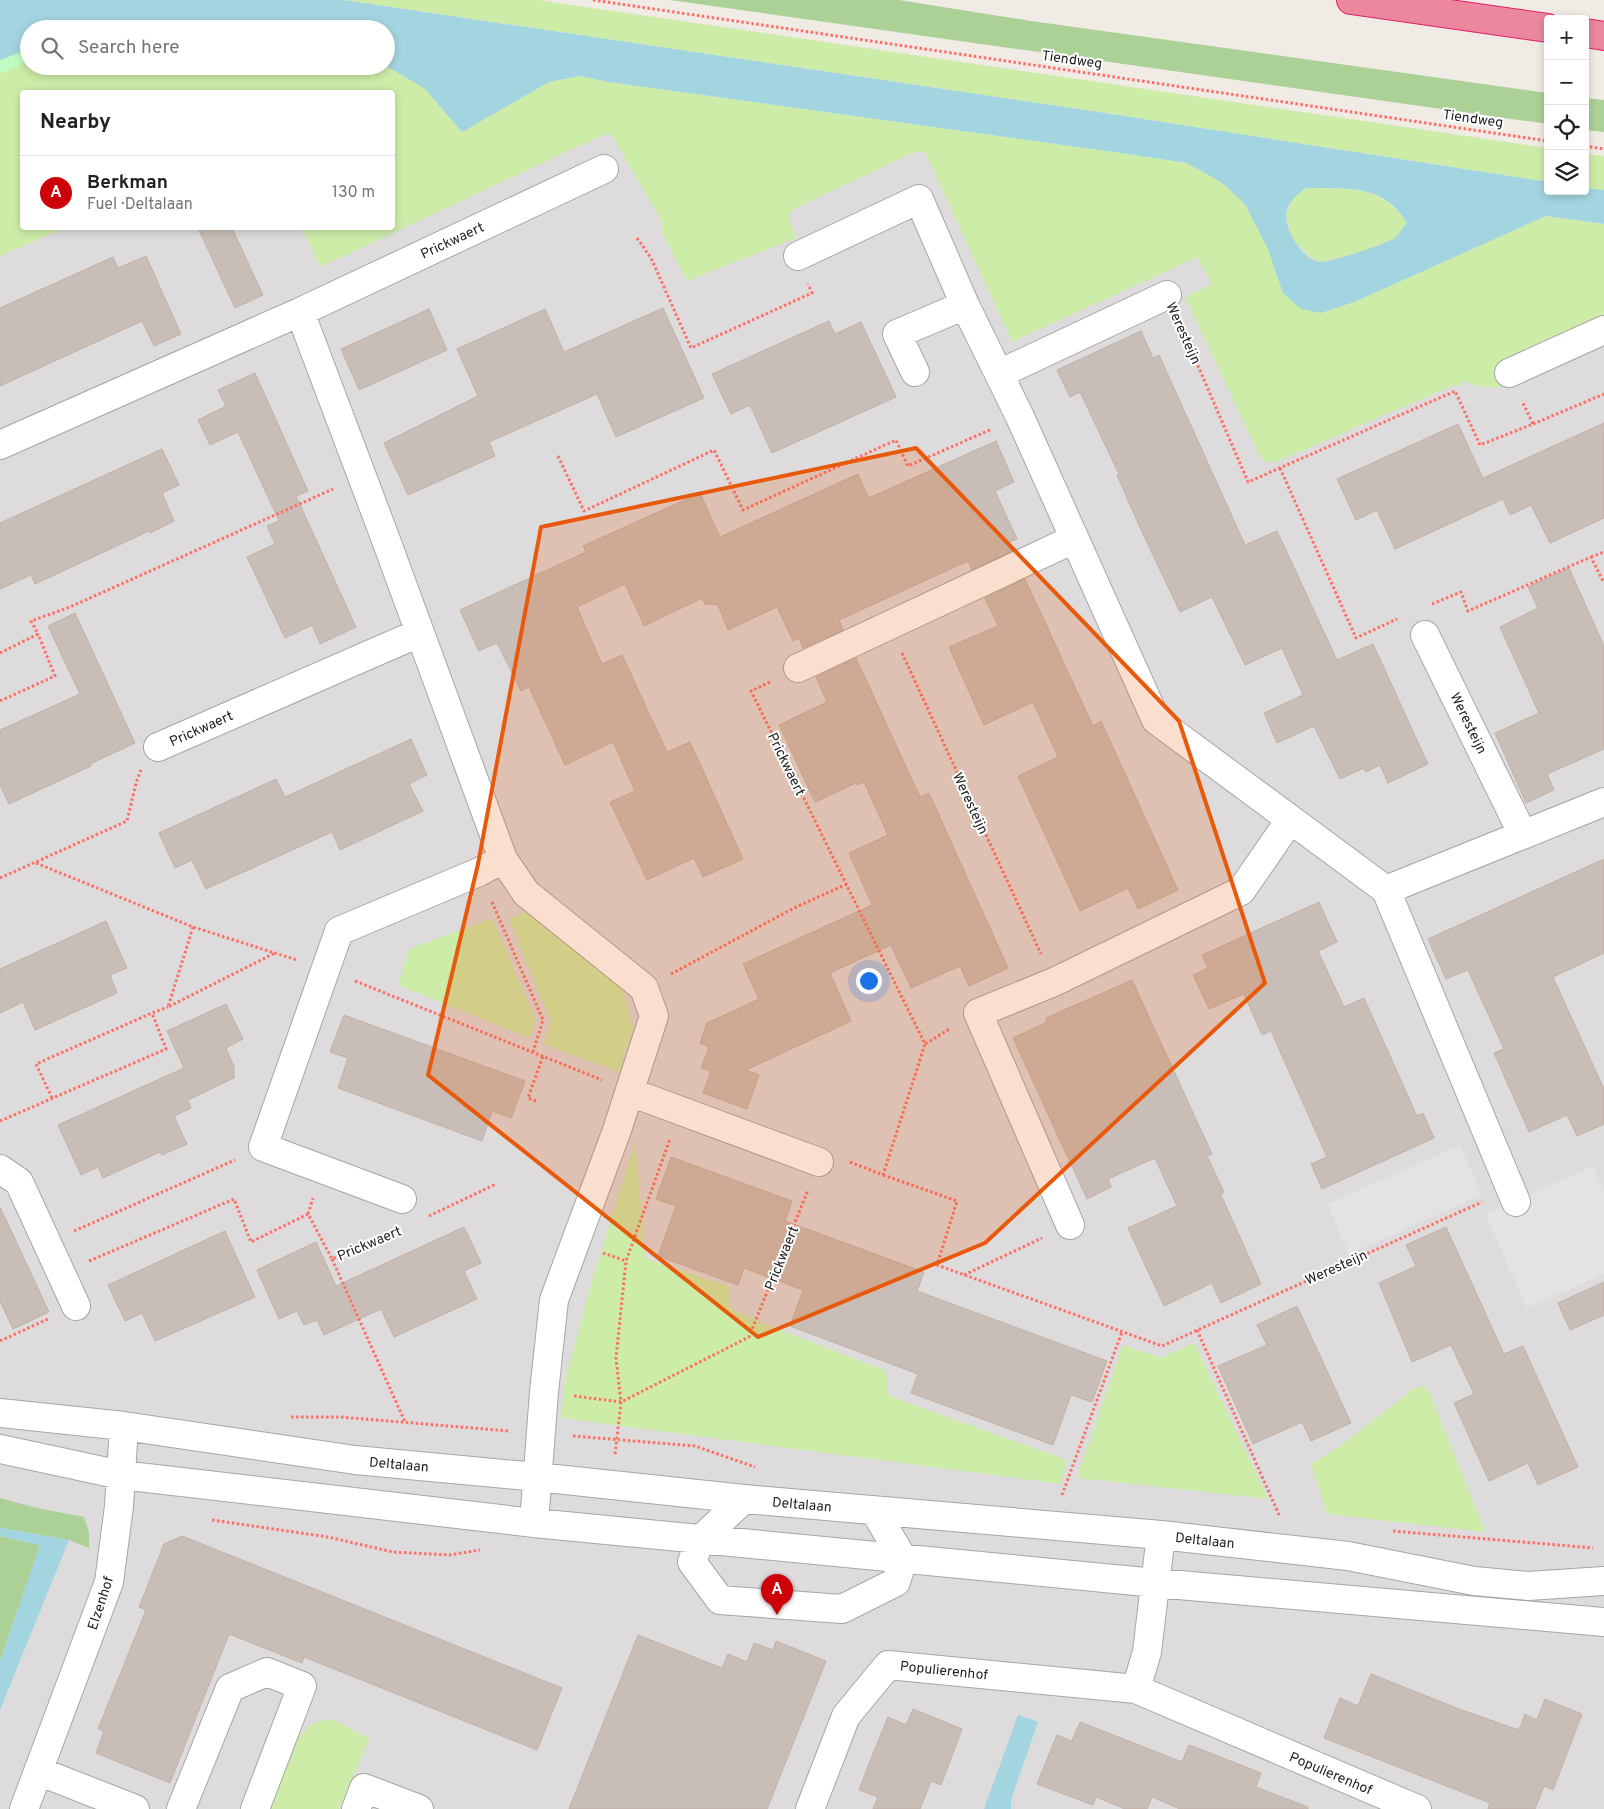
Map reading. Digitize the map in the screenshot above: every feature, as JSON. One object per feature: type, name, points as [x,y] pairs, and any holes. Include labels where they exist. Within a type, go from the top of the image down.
[{"type":"highway","points":[[1351,0],[1544,27]]},
{"type":"highway","points":[[1589,34],[1604,36]]},
{"type":"street","name":"Prickwaert","points":[[0,445],[300,312],[604,169]]},
{"type":"street","points":[[798,256],[919,199],[965,305],[1020,417],[1156,720],[1386,890],[1513,1196]]},
{"type":"street","name":"Weresteijn","points":[[999,374],[1167,295]]},
{"type":"street","points":[[915,372],[897,334],[965,305]]},
{"type":"street","points":[[300,312],[503,860],[526,892],[644,988],[654,1016],[630,1092],[554,1300],[540,1433],[534,1523]]},
{"type":"street","points":[[1509,373],[1604,330]]},
{"type":"street","points":[[798,668],[1074,539]]},
{"type":"street","name":"Weresteijn","points":[[1419,624],[1523,835]]},
{"type":"street","name":"Prickwaert","points":[[158,747],[419,634]]},
{"type":"street","points":[[1386,890],[1604,802]]},
{"type":"street","points":[[1070,1225],[978,1012],[1054,982],[1240,891],[1290,820]]},
{"type":"street","points":[[402,1199],[263,1147],[339,931],[503,860]]},
{"type":"street","points":[[630,1092],[831,1160]]},
{"type":"street","points":[[0,1169],[19,1182],[76,1306]]},
{"type":"street","name":"Deltalaan","points":[[0,1413],[124,1426],[355,1460],[744,1499],[1161,1535],[1348,1556],[1474,1581],[1528,1586],[1604,1581]]},
{"type":"street","name":"Elzenhof","points":[[24,1809],[109,1582],[119,1506],[124,1426]]},
{"type":"street","points":[[0,1450],[121,1475],[534,1523],[1156,1583],[1604,1622]]},
{"type":"street","points":[[744,1499],[700,1540],[692,1562],[720,1600],[842,1609],[896,1582],[903,1559],[874,1510]]},
{"type":"street","points":[[1136,1689],[1147,1652],[1161,1535]]},
{"type":"street","name":"Populierenhof","points":[[810,1809],[846,1716],[888,1664],[1136,1689],[1417,1809]]},
{"type":"street","points":[[181,1809],[230,1688],[267,1672],[302,1686],[256,1809]]},
{"type":"street","points":[[38,1770],[135,1809]]},
{"type":"street","points":[[356,1809],[364,1788],[420,1809]]},
{"type":"path","name":"Tiendweg","points":[[593,0],[1544,140]]},
{"type":"path","points":[[1589,147],[1604,149]]},
{"type":"path","points":[[637,238],[651,258],[691,348],[812,293],[798,256]]},
{"type":"path","name":"Weresteijn","points":[[1167,295],[1248,482],[1455,391],[1480,445],[1604,394]]},
{"type":"path","points":[[1509,373],[1533,424]]},
{"type":"path","points":[[558,456],[584,511],[714,450],[743,510],[896,440],[908,466],[1020,417]]},
{"type":"path","points":[[1280,468],[1356,638],[1419,624],[1462,592],[1468,611],[1604,552]]},
{"type":"path","points":[[0,700],[54,676],[31,621],[70,607],[361,476]]},
{"type":"path","points":[[1591,557],[1604,583]]},
{"type":"path","name":"Weresteijn","points":[[889,625],[1054,982]]},
{"type":"path","points":[[0,653],[38,634]]},
{"type":"path","name":"Prickwaert","points":[[798,668],[751,691],[925,1044]]},
{"type":"path","name":"Prickwaert","points":[[0,878],[127,821],[141,771],[158,747]]},
{"type":"path","points":[[479,872],[543,1020],[533,1052]]},
{"type":"path","points":[[644,988],[794,908],[847,884]]},
{"type":"path","points":[[168,1008],[193,927]]},
{"type":"path","points":[[52,1098],[36,1064],[152,1012],[168,1008],[276,953]]},
{"type":"path","points":[[0,1121],[166,1049],[152,1012]]},
{"type":"path","points":[[883,1174],[925,1044],[978,1012]]},
{"type":"path","points":[[536,1100],[528,1098],[543,1056]]},
{"type":"path","points":[[614,1485],[621,1402],[616,1358],[626,1261],[680,1109]]},
{"type":"path","points":[[48,1243],[263,1147]]},
{"type":"path","points":[[831,1160],[883,1174],[957,1202],[936,1265],[1122,1332],[1061,1497]]},
{"type":"path","name":"Prickwaert","points":[[621,1402],[749,1337],[831,1160]]},
{"type":"path","points":[[427,1217],[496,1184]]},
{"type":"path","name":"Weresteijn","points":[[1122,1332],[1162,1346],[1513,1196]]},
{"type":"path","name":"Prickwaert","points":[[61,1273],[234,1199],[251,1242],[308,1214],[332,1259],[401,1229]]},
{"type":"path","points":[[964,1275],[1070,1225]]},
{"type":"path","points":[[332,1259],[405,1422]]},
{"type":"path","points":[[0,1341],[76,1306]]},
{"type":"path","points":[[1198,1330],[1282,1521]]},
{"type":"path","points":[[544,1392],[621,1402]]},
{"type":"path","points":[[282,1416],[340,1417],[540,1433]]},
{"type":"highlighted area","points":[[916,448],[1179,721],[1265,983],[985,1243],[758,1337],[428,1075],[478,864],[541,527]]},
{"type":"shaded area","points":[[0,43],[20,59],[20,75],[395,75],[395,65],[1604,243],[1604,1809],[0,1809]]},
{"type":"shaded area","points":[[1460,1145],[1482,1195],[1349,1254],[1327,1204]]},
{"type":"shaded area","points":[[1593,1166],[1604,1190],[1604,1274],[1527,1308],[1485,1214]]},
{"type":"green space","points":[[0,0],[20,20],[20,65],[0,74]]},
{"type":"green space","points":[[344,0],[538,0],[1544,147],[1544,181],[1099,112]]},
{"type":"green space","points":[[670,0],[899,0],[1031,21],[1544,92],[1544,123]]},
{"type":"green space","points":[[20,52],[20,75],[395,75],[395,71],[424,88],[462,132],[549,82],[580,76],[608,82],[1186,163],[1221,182],[1245,204],[1268,249],[1283,293],[1354,302],[1546,216],[1604,224],[1604,319],[1507,386],[1484,387],[1462,381],[1461,385],[1449,387],[1276,462],[1266,462],[1259,455],[1185,297],[1212,284],[1197,257],[1012,342],[925,152],[915,152],[793,209],[788,215],[796,238],[687,281],[662,233],[661,220],[610,133],[320,267],[303,230],[395,230],[395,90],[20,90],[20,230],[60,230],[0,256],[0,60]]},
{"type":"green space","points":[[1589,98],[1604,100],[1604,132],[1589,130]]},
{"type":"green space","points":[[1589,154],[1604,156],[1604,190],[1589,188]]},
{"type":"green space","points":[[1306,188],[1349,189],[1374,195],[1386,201],[1397,210],[1407,223],[1395,238],[1361,252],[1321,262],[1310,257],[1292,239],[1286,214],[1294,196]]},
{"type":"green space","points":[[532,910],[622,988],[633,1027],[619,1072],[543,1044],[551,1022],[509,919]]},
{"type":"green space","points":[[492,918],[536,1021],[529,1038],[398,985],[409,949]]},
{"type":"green space","points":[[635,1142],[645,1258],[730,1287],[729,1305],[732,1309],[760,1322],[886,1371],[889,1396],[1067,1460],[1061,1484],[561,1418],[564,1384],[589,1291]]},
{"type":"green space","points":[[1194,1343],[1268,1499],[1077,1478],[1123,1345],[1161,1358]]},
{"type":"green space","points":[[1425,1386],[1485,1532],[1327,1514],[1311,1464],[1340,1446],[1413,1389]]},
{"type":"green space","points":[[0,1498],[37,1508],[84,1517],[89,1532],[89,1548],[69,1540],[0,1528]]},
{"type":"green space","points":[[0,1536],[40,1545],[0,1662]]},
{"type":"green space","points":[[332,1719],[369,1739],[339,1809],[266,1809],[292,1744],[313,1723]]},
{"type":"water","points":[[0,0],[344,0],[1099,112],[1544,181],[1544,195],[1589,195],[1589,188],[1604,190],[1604,224],[1546,216],[1354,302],[1321,313],[1301,309],[1283,293],[1268,249],[1245,204],[1221,182],[1186,163],[608,82],[580,76],[549,82],[462,132],[424,88],[395,71],[395,20],[20,20],[20,52],[0,60]],"holes":[[[1306,188],[1362,191],[1387,201],[1407,223],[1395,238],[1336,259],[1321,262],[1308,257],[1297,245],[1289,229],[1286,211],[1290,203]]]},
{"type":"water","points":[[0,1528],[69,1540],[0,1710],[0,1662],[40,1545],[0,1536]]},
{"type":"water","points":[[1018,1715],[1038,1722],[1011,1800],[1011,1809],[984,1809]]},
{"type":"building","points":[[199,230],[233,230],[263,295],[235,308]]},
{"type":"building","points":[[146,256],[181,334],[154,346],[142,321],[0,386],[0,308],[113,257],[118,268]]},
{"type":"building","points":[[663,308],[704,398],[616,437],[597,394],[489,442],[495,456],[408,495],[384,443],[478,396],[457,349],[545,309],[564,352]]},
{"type":"building","points":[[429,309],[447,350],[359,390],[341,349]]},
{"type":"building","points":[[829,321],[835,334],[861,322],[896,397],[772,453],[750,405],[731,414],[712,374]]},
{"type":"building","points":[[1141,331],[1153,358],[1159,355],[1245,545],[1277,531],[1337,660],[1373,644],[1428,764],[1388,783],[1380,765],[1366,772],[1364,768],[1340,779],[1314,726],[1277,743],[1264,713],[1303,695],[1282,648],[1245,665],[1212,597],[1180,612],[1142,532],[1117,475],[1119,474],[1080,392],[1070,397],[1057,370]]},
{"type":"building","points":[[255,373],[308,491],[296,496],[356,627],[320,644],[312,625],[285,638],[247,557],[275,544],[267,526],[279,521],[238,432],[210,445],[198,420],[226,406],[218,390]]},
{"type":"building","points":[[1604,423],[1604,518],[1550,543],[1531,505],[1510,515],[1503,499],[1395,549],[1377,510],[1356,520],[1337,479],[1458,424],[1483,478]]},
{"type":"building","points":[[996,441],[1014,482],[995,491],[1017,539],[1008,543],[1012,551],[972,570],[968,561],[839,620],[843,630],[803,648],[799,638],[793,641],[777,607],[728,630],[718,605],[705,604],[702,598],[644,626],[625,584],[577,607],[602,664],[622,655],[667,752],[690,742],[743,859],[703,877],[694,858],[647,880],[610,802],[635,791],[613,742],[565,765],[529,687],[521,691],[497,643],[479,651],[460,610],[586,552],[583,546],[700,493],[720,537],[858,474],[869,498]]},
{"type":"building","points":[[162,449],[179,485],[162,493],[174,521],[35,584],[31,575],[0,589],[0,523]]},
{"type":"building","points":[[1569,568],[1604,646],[1604,749],[1547,774],[1554,790],[1526,803],[1495,733],[1539,713],[1500,627],[1538,608],[1528,587]]},
{"type":"building","points":[[1025,579],[1093,726],[1101,721],[1178,890],[1138,909],[1128,888],[1080,911],[1018,776],[1058,757],[1033,702],[984,725],[949,647],[998,626],[985,598]]},
{"type":"building","points":[[75,613],[135,743],[90,764],[91,766],[9,804],[0,785],[0,730],[80,694],[48,626]]},
{"type":"building","points":[[856,658],[920,797],[929,793],[1008,968],[969,986],[960,966],[911,988],[891,945],[830,973],[851,1021],[746,1070],[759,1075],[747,1109],[703,1093],[711,1071],[701,1068],[709,1047],[700,1043],[707,1023],[759,999],[743,964],[872,905],[849,853],[888,835],[864,782],[857,785],[856,783],[815,802],[779,725],[827,702],[816,677]]},
{"type":"building","points":[[411,739],[427,775],[409,784],[423,811],[340,850],[332,832],[206,889],[192,860],[175,868],[159,833],[276,779],[285,797]]},
{"type":"building","points":[[1604,859],[1604,953],[1553,977],[1604,1089],[1604,1124],[1577,1136],[1567,1115],[1529,1132],[1494,1053],[1504,1049],[1468,970],[1446,979],[1428,939]]},
{"type":"building","points":[[1319,902],[1337,942],[1318,951],[1344,1007],[1364,998],[1417,1116],[1423,1113],[1434,1138],[1322,1189],[1311,1164],[1327,1157],[1271,1031],[1262,1035],[1244,994],[1209,1009],[1193,975],[1208,968],[1202,955]]},
{"type":"building","points":[[106,921],[127,968],[110,975],[117,993],[35,1030],[23,1002],[0,1013],[0,969]]},
{"type":"building","points":[[1132,980],[1212,1154],[1207,1156],[1224,1192],[1221,1195],[1261,1284],[1221,1303],[1212,1283],[1164,1306],[1128,1228],[1177,1206],[1155,1158],[1108,1179],[1111,1187],[1087,1199],[1013,1038],[1047,1022],[1046,1018]]},
{"type":"building","points":[[226,1004],[243,1039],[226,1048],[234,1067],[234,1078],[188,1100],[191,1108],[174,1116],[187,1144],[162,1155],[160,1152],[103,1178],[98,1167],[81,1175],[58,1125],[184,1068],[167,1031]]},
{"type":"building","points":[[344,1015],[525,1081],[511,1118],[492,1111],[482,1141],[338,1088],[348,1058],[330,1052]]},
{"type":"building","points":[[671,1157],[792,1201],[785,1221],[924,1272],[917,1291],[1107,1361],[1092,1402],[1071,1395],[1053,1445],[911,1393],[918,1374],[790,1326],[803,1290],[744,1268],[738,1285],[658,1256],[676,1206],[656,1199]]},
{"type":"building","points":[[0,1207],[49,1312],[13,1329],[0,1301]]},
{"type":"building","points":[[464,1227],[481,1263],[464,1271],[477,1299],[394,1337],[381,1309],[324,1335],[317,1320],[304,1325],[297,1311],[279,1319],[257,1270],[316,1242],[336,1286]]},
{"type":"building","points":[[1446,1227],[1504,1354],[1523,1346],[1578,1467],[1538,1485],[1528,1463],[1489,1481],[1454,1403],[1474,1394],[1451,1345],[1412,1362],[1379,1283],[1416,1266],[1406,1245]]},
{"type":"building","points":[[225,1231],[255,1297],[155,1341],[142,1313],[125,1321],[108,1285]]},
{"type":"building","points":[[1604,1282],[1604,1315],[1570,1330],[1558,1303]]},
{"type":"building","points":[[1297,1306],[1351,1423],[1311,1441],[1302,1422],[1253,1444],[1218,1366],[1267,1345],[1257,1325]]},
{"type":"building","points":[[182,1536],[562,1688],[537,1750],[304,1657],[302,1663],[229,1634],[170,1783],[96,1753],[104,1731],[98,1729],[146,1610],[139,1607],[164,1544]]},
{"type":"building","points":[[638,1635],[722,1668],[728,1654],[747,1662],[754,1643],[773,1650],[776,1641],[826,1661],[767,1809],[569,1809]]},
{"type":"building","points":[[1371,1674],[1459,1709],[1519,1730],[1525,1714],[1537,1720],[1545,1699],[1582,1714],[1553,1790],[1544,1786],[1535,1809],[1488,1809],[1490,1803],[1324,1738],[1340,1698],[1358,1706]]},
{"type":"building","points":[[913,1709],[962,1729],[941,1785],[931,1781],[920,1809],[873,1809],[878,1797],[859,1790],[868,1766],[888,1717],[906,1725]]},
{"type":"building","points":[[1080,1722],[1182,1762],[1189,1745],[1205,1751],[1261,1773],[1256,1787],[1308,1807],[1308,1809],[1180,1809],[1152,1797],[1147,1809],[1125,1809],[1096,1797],[1093,1805],[1037,1784],[1057,1735],[1072,1741]]},
{"type":"place","name":"Berkman","points":[[777,1615]]}]
